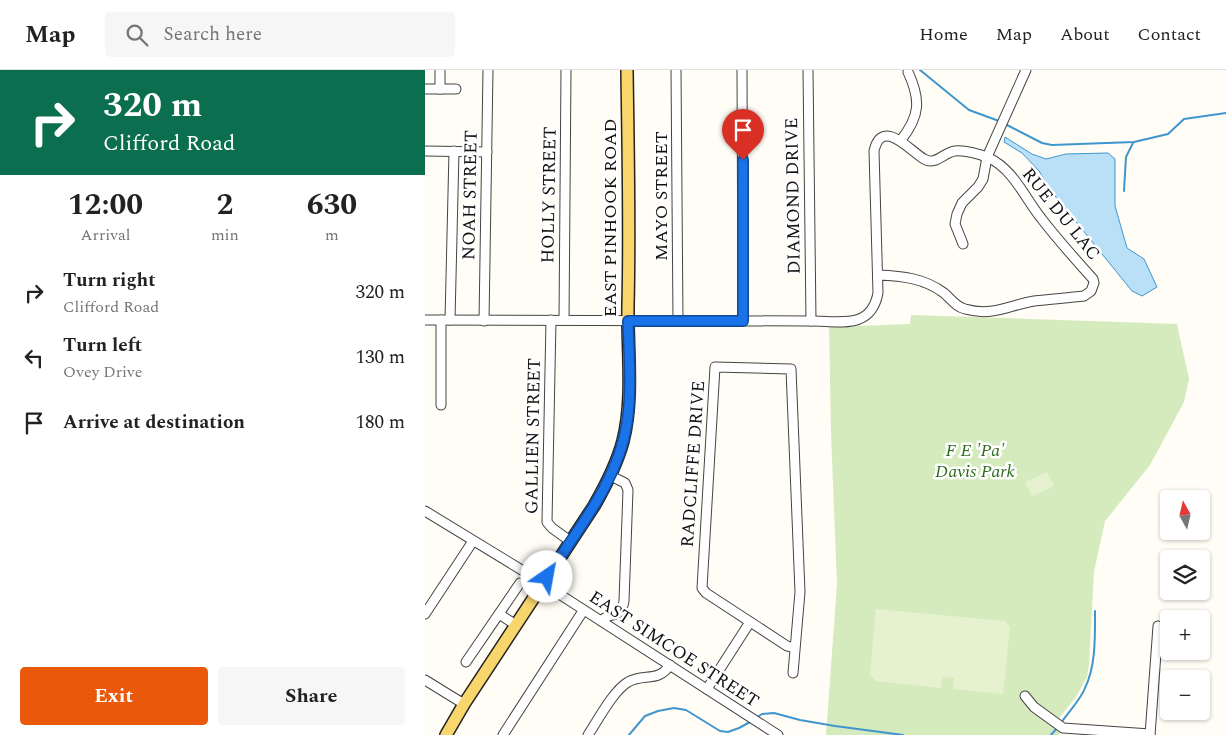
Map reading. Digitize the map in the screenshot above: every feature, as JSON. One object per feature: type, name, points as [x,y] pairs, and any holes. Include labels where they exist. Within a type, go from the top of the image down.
[{"type":"main road","name":"EAST PINHOOK ROAD","points":[[446,735],[464,704],[594,506],[611,476],[623,440],[629,408],[630,206],[627,70]]},
{"type":"street","points":[[440,70],[440,89]]},
{"type":"street","name":"NOAH STREET","points":[[484,321],[488,70]]},
{"type":"street","name":"HOLLY STREET","points":[[563,320],[566,70]]},
{"type":"street","name":"MAYO STREET","points":[[676,70],[678,321]]},
{"type":"street","points":[[743,70],[743,321]]},
{"type":"street","name":"DIAMOND DRIVE","points":[[808,70],[811,321]]},
{"type":"street","points":[[963,244],[955,224],[955,219],[962,203],[983,179],[987,157],[1026,70]]},
{"type":"street","points":[[425,320],[854,321],[866,317],[874,308],[878,293],[874,151],[876,144],[883,138],[891,136],[901,140],[912,125],[917,105],[916,89],[908,72]]},
{"type":"street","points":[[425,89],[456,89]]},
{"type":"street","name":"RUE DU LAC","points":[[878,275],[904,276],[919,280],[943,293],[957,306],[977,311],[1002,310],[1032,302],[1084,296],[1091,291],[1094,283],[1093,279],[1053,234],[1015,181],[998,164],[987,157],[955,151],[930,162],[920,157],[901,140]]},
{"type":"street","points":[[425,151],[487,152]]},
{"type":"street","points":[[441,405],[454,151]]},
{"type":"street","name":"GALLIEN STREET","points":[[551,320],[547,522],[570,541]]},
{"type":"street","name":"RADCLIFFE DRIVE","points":[[793,673],[795,648],[799,592],[791,369],[715,367],[701,585],[706,593],[787,646],[795,648]]},
{"type":"street","points":[[601,621],[605,617],[619,612],[623,607],[628,490],[625,483],[611,476]]},
{"type":"street","name":"EAST SIMCOE STREET","points":[[425,511],[778,735]]},
{"type":"street","points":[[425,614],[473,541]]},
{"type":"street","points":[[466,662],[520,583]]},
{"type":"street","points":[[503,735],[583,610]]},
{"type":"street","points":[[499,614],[516,625]]},
{"type":"street","points":[[707,689],[750,622]]},
{"type":"street","points":[[1025,696],[1034,707],[1062,728],[1150,734],[1157,626]]},
{"type":"street","points":[[589,735],[623,686],[636,678],[660,675],[670,665]]},
{"type":"street","points":[[425,680],[464,704]]},
{"type":"green space","name":"F E 'Pa' Davis Park","points":[[911,315],[1177,324],[1189,379],[1184,402],[1150,465],[1105,521],[1094,572],[1087,677],[1076,697],[1059,718],[1064,723],[1059,735],[826,735],[837,584],[829,327],[910,324]]},
{"type":"green space","points":[[1047,472],[1054,486],[1032,496],[1025,482]]},
{"type":"green space","points":[[876,609],[1005,621],[1010,627],[1003,694],[953,689],[954,678],[942,677],[941,688],[876,681],[870,675]]},
{"type":"water","points":[[1005,137],[1032,154],[1046,159],[1066,154],[1108,153],[1115,159],[1115,206],[1127,248],[1144,259],[1157,287],[1142,296],[1132,291],[1051,191],[1039,171],[1022,153],[1004,142]]},
{"type":"waterway","points":[[920,70],[969,110],[999,121]]},
{"type":"waterway","points":[[1005,124],[1042,143],[1052,145],[1134,142],[1168,134],[1184,119],[1226,113]]},
{"type":"waterway","points":[[1124,191],[1126,157],[1133,143]]},
{"type":"waterway","points":[[1061,723],[1083,693],[1089,679],[1094,651],[1095,611]]},
{"type":"waterway","points":[[629,735],[645,716],[674,708],[686,710],[720,731],[728,732],[750,722]]},
{"type":"waterway","points":[[756,718],[762,714],[774,713],[835,726],[903,735]]},
{"type":"waterway","points":[[1051,735],[1058,727]]},
{"type":"route","points":[[547,577],[608,483],[621,450],[629,408],[628,321],[743,321],[743,160]]}]
